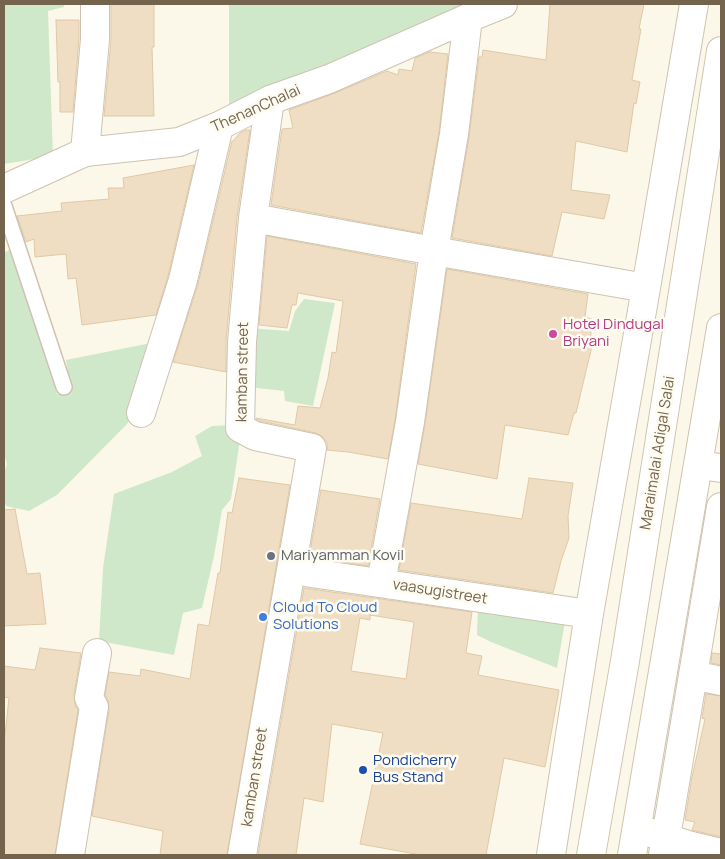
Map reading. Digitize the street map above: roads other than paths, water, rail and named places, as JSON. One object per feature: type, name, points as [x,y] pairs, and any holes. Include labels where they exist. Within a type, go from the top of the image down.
[{"type":"street","points":[[84,152],[95,39],[94,4]]},
{"type":"street","name":"ThenanChalai","points":[[4,189],[84,152],[179,142],[219,126],[270,100],[328,79],[503,4]]},
{"type":"street","points":[[551,855],[589,614],[694,4]]},
{"type":"street","points":[[381,583],[410,422],[434,251],[454,134],[468,18]]},
{"type":"street","name":"Maraimalai Adigal Salai","points":[[591,855],[625,661],[721,51]]},
{"type":"street","name":"kamban street","points":[[242,855],[312,448],[255,436],[240,428],[242,342],[253,218],[270,100]]},
{"type":"street","points":[[141,413],[183,280],[219,126]]},
{"type":"street","points":[[253,218],[646,288]]},
{"type":"street","points":[[632,855],[672,618],[710,467],[721,328]]},
{"type":"street","points":[[664,846],[721,507]]},
{"type":"street","name":"vaasugistreet","points":[[291,570],[589,614]]},
{"type":"street","points":[[672,618],[701,623]]},
{"type":"street","points":[[70,855],[94,707],[89,698],[97,653]]},
{"type":"street","points":[[693,674],[721,681]]},
{"type":"street","points":[[637,829],[664,846],[688,845],[721,853]]},
{"type":"lane","points":[[4,206],[64,388]]},
{"type":"place","name":"Hotel Dindugal Briyani","points":[[553,334]]},
{"type":"place","name":"Mariyamman Kovil","points":[[271,556]]},
{"type":"place","name":"Cloud To Cloud Solutions","points":[[263,617]]},
{"type":"place","name":"Pondicherry Bus Stand","points":[[363,770]]}]
